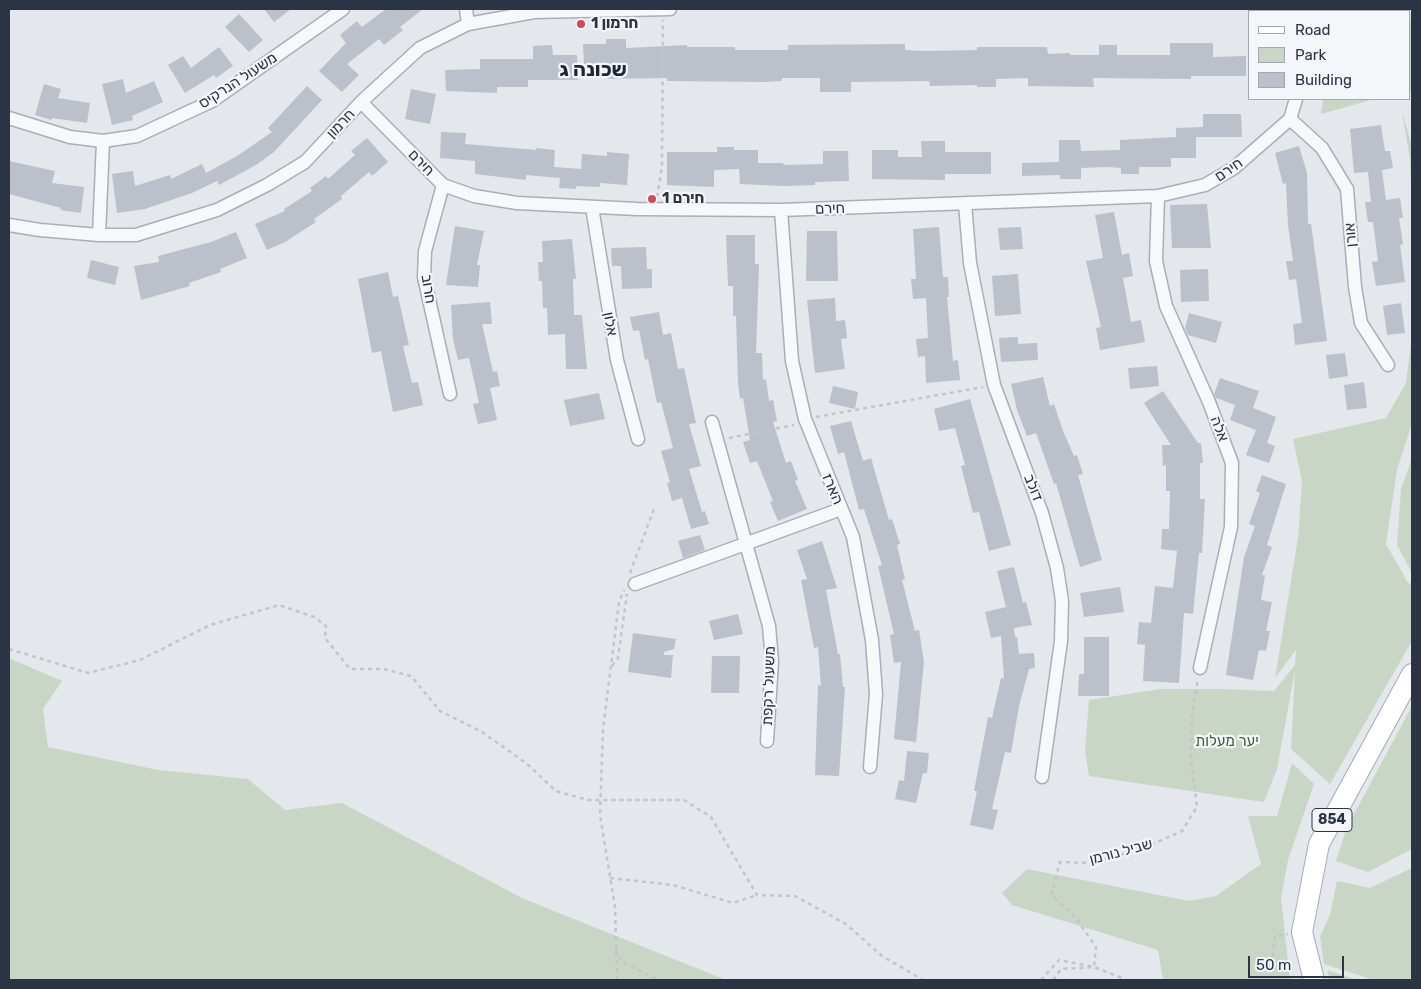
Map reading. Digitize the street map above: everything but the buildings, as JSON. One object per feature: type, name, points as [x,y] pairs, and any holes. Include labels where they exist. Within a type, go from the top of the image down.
[{"type":"main road","name":"854","points":[[1314,980],[1302,932],[1319,844],[1412,674]]},
{"type":"street","name":"משעול הנרקיס","points":[[9,118],[70,137],[102,141],[137,136],[212,101],[343,9]]},
{"type":"street","points":[[466,9],[468,24]]},
{"type":"street","name":"חרמון","points":[[9,225],[40,230],[99,235],[136,235],[217,210],[267,185],[305,162],[361,102],[420,48],[468,24],[534,12],[670,9]]},
{"type":"street","points":[[1290,119],[1296,100]]},
{"type":"street","name":"חירם","points":[[361,102],[443,185],[474,196],[517,203],[655,209],[781,210],[1158,196],[1205,185],[1227,172],[1290,119]]},
{"type":"street","name":"אורן","points":[[1290,119],[1322,148],[1347,189],[1355,287],[1361,323],[1388,365]]},
{"type":"street","points":[[99,235],[102,141]]},
{"type":"street","name":"חרוב","points":[[443,185],[426,251],[424,277],[450,394]]},
{"type":"street","name":"אלה","points":[[1158,196],[1156,261],[1166,306],[1209,402],[1232,463],[1231,527],[1200,668]]},
{"type":"street","name":"דולב","points":[[965,204],[970,262],[994,385],[1042,513],[1057,568],[1062,601],[1059,659],[1042,776]]},
{"type":"street","name":"אלון","points":[[592,207],[617,360],[638,439]]},
{"type":"street","name":"הארז","points":[[781,210],[792,361],[806,421],[853,537],[872,640],[876,694],[870,767]]},
{"type":"street","name":"משעול רקפת","points":[[712,422],[770,626],[772,661],[766,741]]},
{"type":"street","points":[[630,581],[747,543],[841,509]]},
{"type":"path","points":[[655,209],[662,166],[662,9]]},
{"type":"path","points":[[717,440],[994,385]]},
{"type":"path","points":[[617,980],[615,907],[600,815],[602,729],[619,602],[630,581],[654,509]]},
{"type":"path","points":[[611,667],[618,658],[627,594],[633,591],[630,581]]},
{"type":"path","points":[[9,649],[88,673],[140,660],[210,625],[279,605],[314,617],[326,626],[325,638],[350,669],[384,669],[411,676],[440,710],[482,732],[526,763],[556,791],[588,800],[684,800],[711,817],[757,894]]},
{"type":"path","name":"שביל נורמן","points":[[1094,967],[1096,947],[1075,918],[1050,895],[1060,862],[1092,862],[1144,848],[1182,831],[1197,807],[1191,759],[1192,713],[1200,668]]},
{"type":"path","points":[[610,878],[674,885],[733,903],[757,894],[795,896],[846,924],[882,956],[923,980]]},
{"type":"path","points":[[1269,980],[1275,936],[1302,932]]},
{"type":"path","points":[[616,949],[622,961],[658,980]]},
{"type":"path","points":[[1041,980],[1059,960],[1094,967],[1127,980]]},
{"type":"path","points":[[1053,980],[1061,969],[1094,967]]},
{"type":"path","points":[[1226,980],[1248,978],[1254,980]]},
{"type":"green space","points":[[1411,18],[1412,18],[1412,98],[1411,94]]},
{"type":"green space","points":[[1323,100],[1371,100],[1321,114]]},
{"type":"green space","points":[[1402,111],[1412,147],[1412,208],[1410,160]]},
{"type":"green space","name":"יער מעלות","points":[[1412,336],[1412,423],[1397,470],[1386,544],[1408,583],[1412,584],[1412,641],[1330,784],[1291,749],[1295,670],[1277,769],[1264,802],[1089,776],[1085,751],[1089,700],[1161,689],[1274,691],[1295,665],[1296,650],[1275,678],[1298,538],[1302,481],[1293,439],[1386,418],[1406,383]]},
{"type":"green space","points":[[1412,458],[1412,573],[1397,545],[1401,489]]},
{"type":"green space","points":[[9,658],[62,681],[43,709],[48,747],[158,770],[248,779],[285,810],[342,803],[524,899],[726,980],[9,980]]},
{"type":"green space","points":[[1412,706],[1412,849],[1368,872],[1336,861],[1347,827]]},
{"type":"green space","points":[[1292,763],[1314,784],[1288,860],[1281,898],[1290,980],[1163,980],[1158,950],[1012,905],[1002,893],[1027,869],[1189,901],[1216,896],[1261,864],[1248,816],[1277,816]]},
{"type":"green space","points":[[1412,868],[1412,980],[1374,980],[1324,964],[1320,937],[1330,915],[1337,881],[1370,888]]},
{"type":"green space","points":[[1327,970],[1358,980],[1330,980]]},
{"type":"place","name":"חרמון 1","points":[[581,24]]},
{"type":"place","name":"חירם 1","points":[[652,199]]},
{"type":"district","name":"שכונה ג","points":[[593,70]]}]
